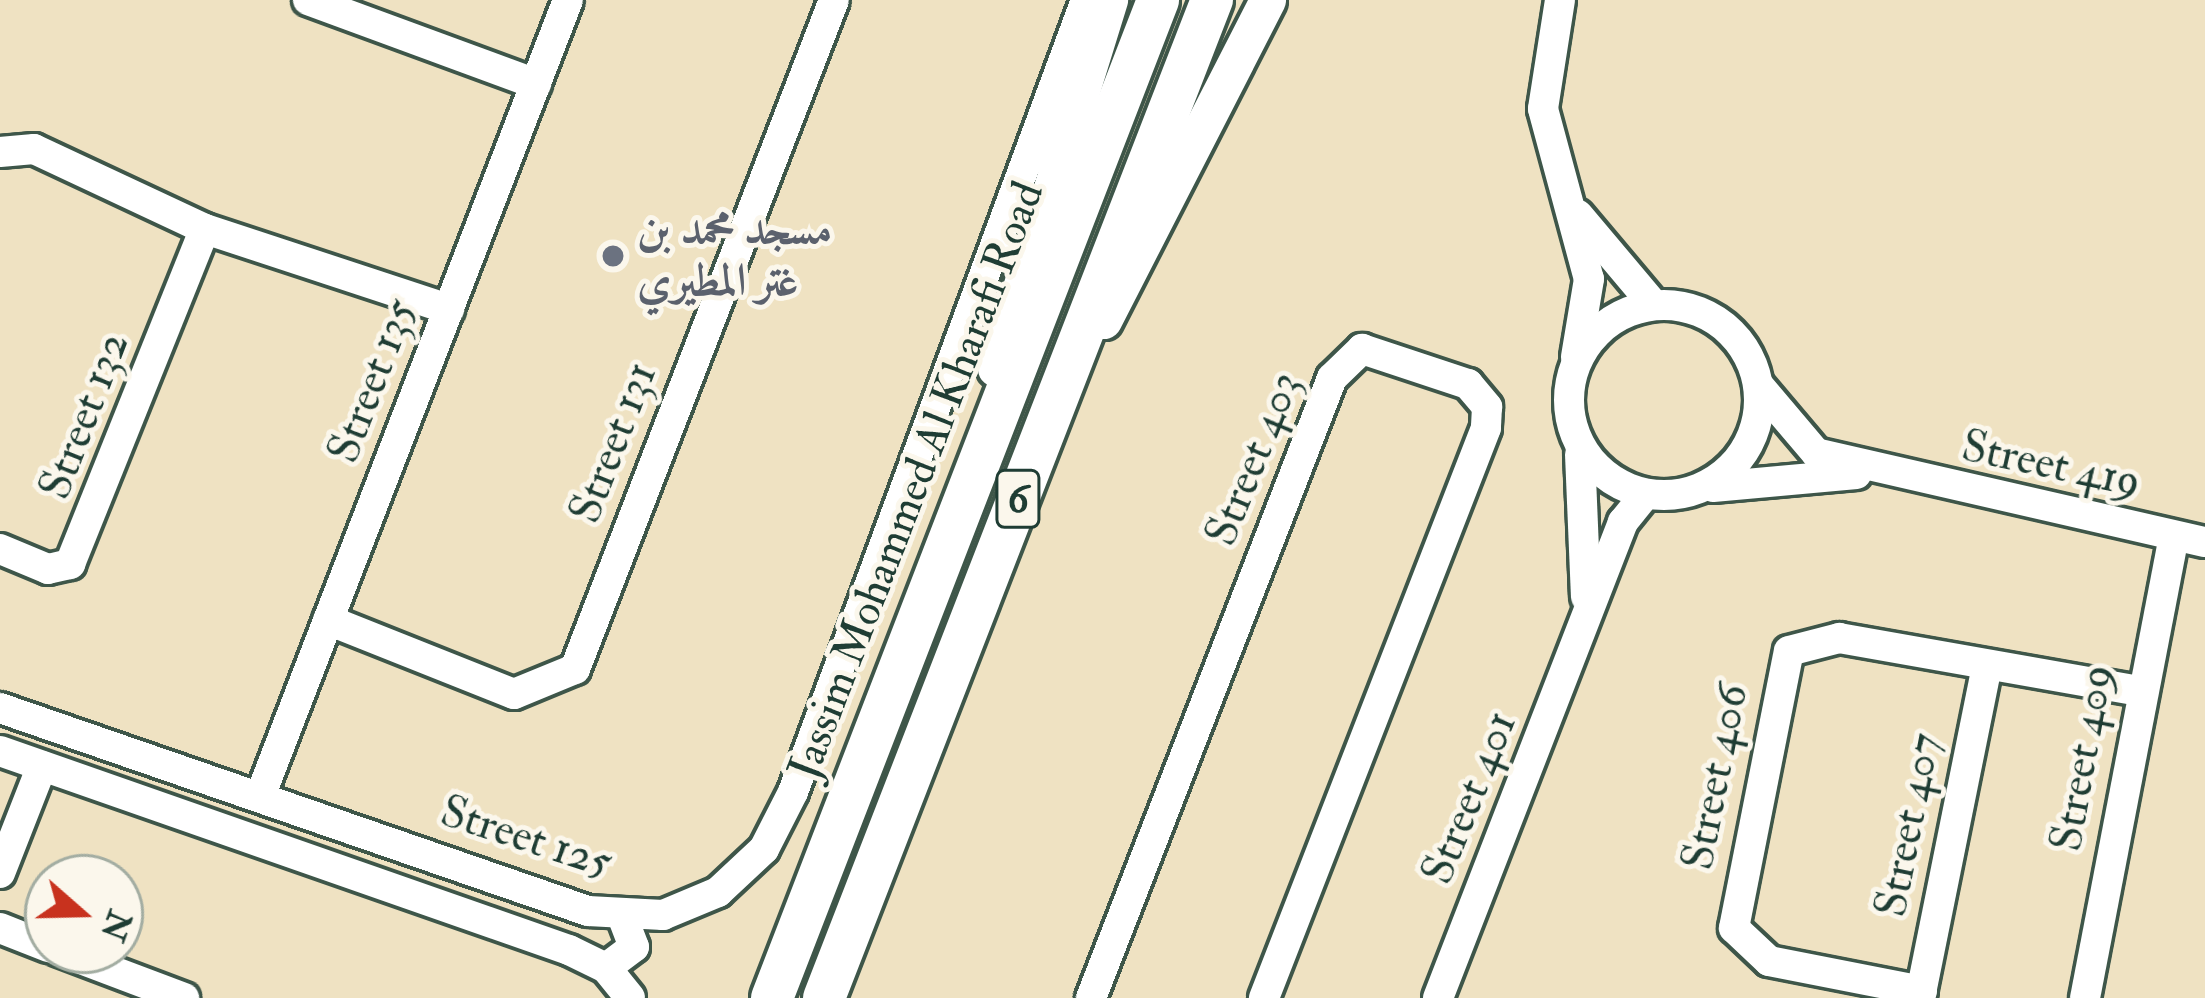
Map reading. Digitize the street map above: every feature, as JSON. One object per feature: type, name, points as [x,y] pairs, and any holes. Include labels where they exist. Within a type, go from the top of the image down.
[{"type":"highway","name":"Jassim Mohammed Al Kharafi Road","points":[[772,998],[1158,0]]},
{"type":"highway","name":"6","points":[[824,998],[1212,0]]},
{"type":"main road","points":[[928,594],[1110,0]]},
{"type":"main road","points":[[1041,441],[1268,0]]},
{"type":"street","points":[[308,0],[536,84]]},
{"type":"street","name":"Street 135","points":[[261,794],[568,0]]},
{"type":"street","name":"Street 131","points":[[328,620],[514,694],[575,669],[834,0]]},
{"type":"street","name":"Street 125","points":[[0,708],[622,916],[718,892],[773,830],[1086,0]]},
{"type":"street","points":[[1560,0],[1543,110],[1564,195],[1589,280],[1574,364],[1577,442],[1604,477],[1645,495],[1703,489],[1738,463],[1760,387],[1723,324],[1652,304],[1564,195]]},
{"type":"street","points":[[0,152],[34,149],[205,229],[449,309]]},
{"type":"street","name":"Street 132","points":[[0,549],[48,568],[78,551],[205,229]]},
{"type":"street","points":[[1574,364],[1593,335],[1652,304]]},
{"type":"street","name":"Street 403","points":[[1091,998],[1332,378],[1362,349],[1468,384],[1487,407],[1486,428],[1264,998]]},
{"type":"street","name":"Street 419","points":[[1760,387],[1816,453],[1880,474],[2205,542]]},
{"type":"street","name":"Street 401","points":[[1577,442],[1587,484],[1584,632]]},
{"type":"street","name":"Street 419","points":[[1703,489],[1880,474]]},
{"type":"street","name":"Street 401","points":[[1438,998],[1623,522],[1645,495]]},
{"type":"street","name":"Street 409","points":[[2085,998],[2139,692],[2174,536]]},
{"type":"street","name":"Street 406","points":[[1921,994],[1744,948],[1734,928],[1765,729],[1789,651],[1811,641],[2139,692]]},
{"type":"street","name":"Street 407","points":[[1921,994],[1986,670]]},
{"type":"street","name":"Street 125","points":[[0,751],[606,968]]},
{"type":"street","points":[[0,873],[41,766]]},
{"type":"street","points":[[622,916],[634,947],[606,968],[629,998]]},
{"type":"street","points":[[108,974],[146,992],[184,998]]},
{"type":"place","name":"مسجد محمد بن غتر المطيري","points":[[613,256]]}]
